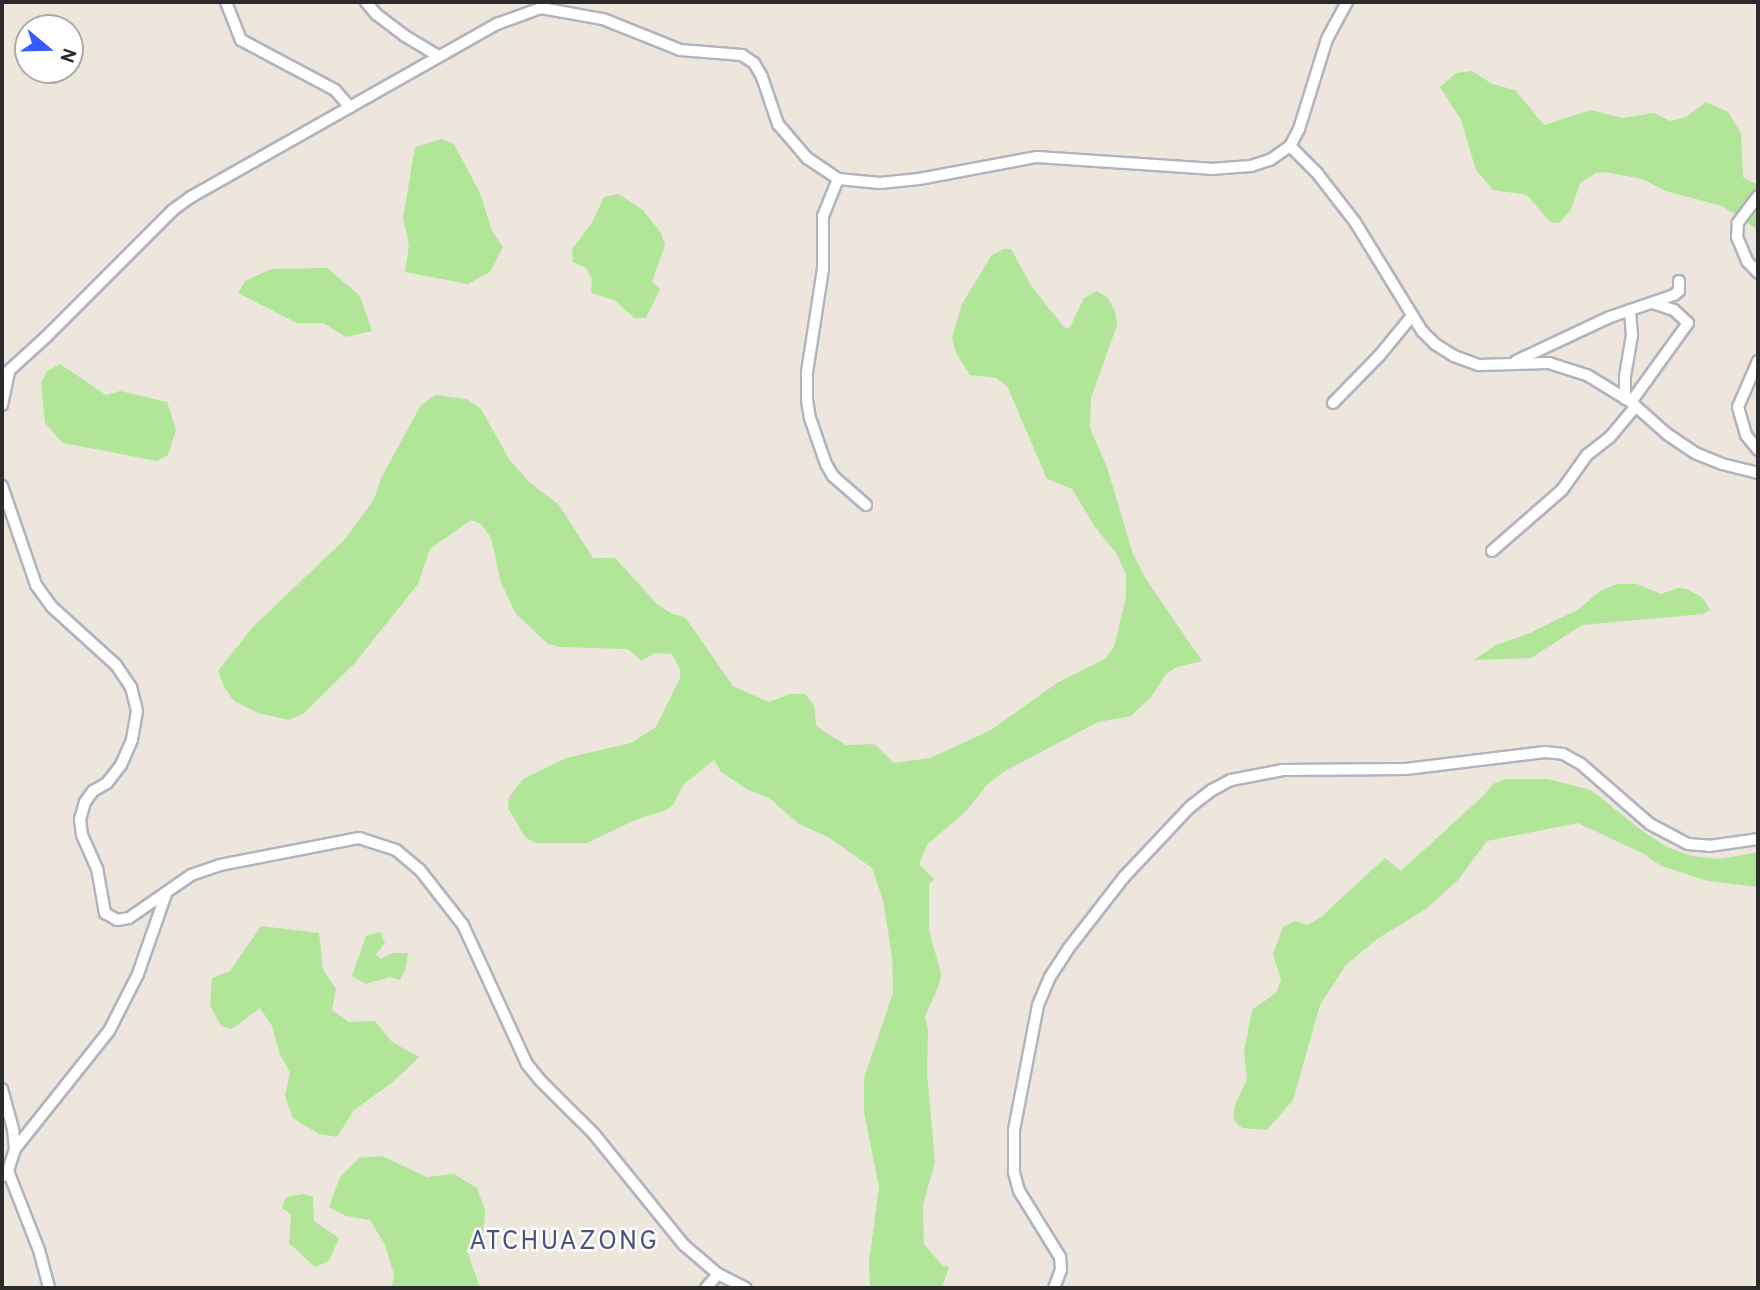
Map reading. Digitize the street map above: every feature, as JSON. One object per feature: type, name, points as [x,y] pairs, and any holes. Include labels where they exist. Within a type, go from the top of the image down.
[{"type":"street","points":[[226,2],[241,40],[335,90],[350,107]]},
{"type":"street","points":[[366,2],[386,21],[438,56]]},
{"type":"street","points":[[2,405],[5,375],[173,210],[212,183],[307,134],[438,56],[497,24],[545,5],[603,19],[680,50],[742,55],[754,63],[762,77],[769,104],[789,139],[807,158],[838,179],[858,182],[901,181],[1037,157],[1227,168],[1270,160],[1290,146],[1313,88],[1327,39],[1347,2]]},
{"type":"street","points":[[1290,146],[1317,173],[1355,222],[1422,331],[1454,356],[1479,365],[1549,363],[1587,375],[1630,403],[1695,453],[1722,464],[1758,473]]},
{"type":"street","points":[[838,179],[823,216],[823,269],[807,372],[807,400],[810,418],[826,464],[833,476],[866,505]]},
{"type":"street","points":[[1758,196],[1738,223],[1737,237],[1743,255],[1758,273]]},
{"type":"street","points":[[1513,362],[1630,310],[1674,295],[1679,290],[1679,281]]},
{"type":"street","points":[[1492,551],[1562,490],[1587,455],[1610,437],[1630,403],[1688,323],[1674,310],[1652,303]]},
{"type":"street","points":[[1630,310],[1632,335],[1625,376],[1630,403]]},
{"type":"street","points":[[1333,403],[1379,356],[1412,316]]},
{"type":"street","points":[[1758,361],[1738,407],[1746,435],[1758,450]]},
{"type":"street","points":[[2,486],[36,585],[52,607],[116,665],[131,687],[138,710],[132,740],[121,765],[107,783],[93,791],[85,802],[80,819],[82,835],[97,868],[105,913],[117,920],[129,918],[191,875],[220,865],[359,838],[396,850],[420,870],[463,925],[533,1072],[594,1134],[666,1225],[718,1275],[746,1288]]},
{"type":"street","points":[[1054,1288],[1061,1270],[1060,1257],[1019,1191],[1013,1172],[1014,1130],[1038,1005],[1050,976],[1062,958],[1124,877],[1190,807],[1212,790],[1231,780],[1283,771],[1406,769],[1545,752],[1563,754],[1581,764],[1650,824],[1688,844],[1709,845],[1758,839]]},
{"type":"street","points":[[49,1288],[30,1226],[5,1174],[15,1149],[109,1031],[138,974],[166,894]]},
{"type":"street","points":[[2,1089],[13,1129],[15,1149]]},
{"type":"street","points":[[706,1288],[718,1275]]},
{"type":"green space","points":[[1472,71],[1492,84],[1515,90],[1544,125],[1591,110],[1622,118],[1654,113],[1670,121],[1686,117],[1706,102],[1728,112],[1741,133],[1743,177],[1758,185],[1758,230],[1722,206],[1666,191],[1642,179],[1605,172],[1596,173],[1580,183],[1571,210],[1559,223],[1550,222],[1527,195],[1493,190],[1476,170],[1461,120],[1440,87],[1456,73]]},
{"type":"green space","points":[[441,139],[454,144],[480,193],[492,231],[503,247],[490,272],[468,284],[405,272],[409,245],[403,218],[415,147]]},
{"type":"green space","points":[[618,194],[643,210],[661,233],[665,245],[652,282],[660,289],[646,318],[634,318],[614,300],[591,293],[592,279],[586,268],[573,262],[572,249],[592,223],[604,197]]},
{"type":"green space","points":[[1003,249],[1011,249],[1032,287],[1063,326],[1069,329],[1084,298],[1097,291],[1108,298],[1115,311],[1117,325],[1091,398],[1090,428],[1107,467],[1133,554],[1146,579],[1202,661],[1177,667],[1166,674],[1151,697],[1131,716],[1098,722],[1003,772],[987,785],[966,811],[927,845],[919,864],[934,879],[929,884],[929,931],[941,973],[939,985],[925,1016],[935,1162],[923,1205],[924,1244],[942,1265],[949,1267],[942,1288],[870,1288],[869,1263],[879,1187],[864,1112],[864,1078],[893,993],[892,957],[883,900],[872,868],[828,837],[799,824],[769,798],[748,790],[721,772],[714,760],[683,785],[674,804],[666,810],[635,820],[587,843],[535,843],[525,837],[508,808],[509,797],[523,779],[566,758],[631,743],[656,727],[680,678],[680,669],[672,654],[655,653],[641,661],[628,649],[559,647],[548,644],[516,614],[501,583],[491,538],[481,524],[471,520],[430,549],[418,584],[354,664],[303,714],[289,720],[258,713],[234,701],[224,687],[218,671],[252,628],[346,538],[374,499],[382,476],[421,405],[435,395],[466,399],[481,409],[509,459],[528,481],[559,505],[593,558],[615,558],[657,604],[672,614],[685,617],[733,686],[769,702],[790,694],[805,694],[814,705],[816,725],[822,730],[846,745],[874,744],[894,763],[930,758],[991,730],[1057,683],[1105,659],[1114,647],[1126,597],[1126,574],[1117,554],[1095,527],[1072,489],[1047,479],[1008,388],[997,378],[970,375],[956,353],[952,338],[962,304],[991,256]]},
{"type":"green space","points":[[327,268],[360,296],[372,331],[346,337],[323,323],[297,323],[238,293],[245,281],[271,269]]},
{"type":"green space","points":[[60,364],[106,395],[120,391],[167,402],[176,430],[168,455],[157,461],[63,443],[45,423],[41,383],[47,371]]},
{"type":"green space","points":[[1617,584],[1637,584],[1661,594],[1678,588],[1687,589],[1703,598],[1710,610],[1703,614],[1582,625],[1531,658],[1474,660],[1496,645],[1530,633],[1579,609],[1600,591]]},
{"type":"green space","points":[[1506,779],[1548,779],[1591,790],[1667,847],[1692,856],[1719,859],[1758,852],[1758,887],[1708,881],[1661,866],[1644,854],[1578,823],[1487,841],[1458,880],[1426,909],[1377,939],[1346,965],[1320,1005],[1293,1100],[1267,1130],[1242,1128],[1233,1119],[1235,1105],[1247,1079],[1244,1051],[1252,1010],[1276,993],[1281,980],[1273,954],[1283,927],[1295,921],[1308,925],[1321,917],[1385,858],[1401,871],[1493,784]]},
{"type":"green space","points":[[261,926],[319,933],[323,970],[336,989],[332,1010],[349,1022],[375,1021],[392,1042],[419,1057],[393,1082],[354,1110],[337,1137],[319,1134],[293,1118],[285,1096],[290,1072],[280,1055],[272,1026],[260,1008],[232,1029],[221,1026],[210,1005],[212,978],[230,971]]},
{"type":"green space","points":[[380,932],[385,943],[376,954],[380,959],[393,953],[408,953],[406,968],[400,980],[389,977],[366,984],[352,976],[366,936]]},
{"type":"green space","points":[[382,1156],[427,1177],[454,1174],[477,1188],[485,1210],[483,1235],[467,1250],[480,1288],[392,1288],[394,1275],[385,1245],[370,1220],[346,1216],[329,1207],[340,1177],[359,1158]]},
{"type":"green space","points":[[304,1194],[313,1197],[314,1221],[339,1238],[329,1261],[315,1267],[289,1243],[291,1214],[282,1208],[286,1197]]},
{"type":"district","name":"ATCHUAZONG","points":[[564,1243]]}]
